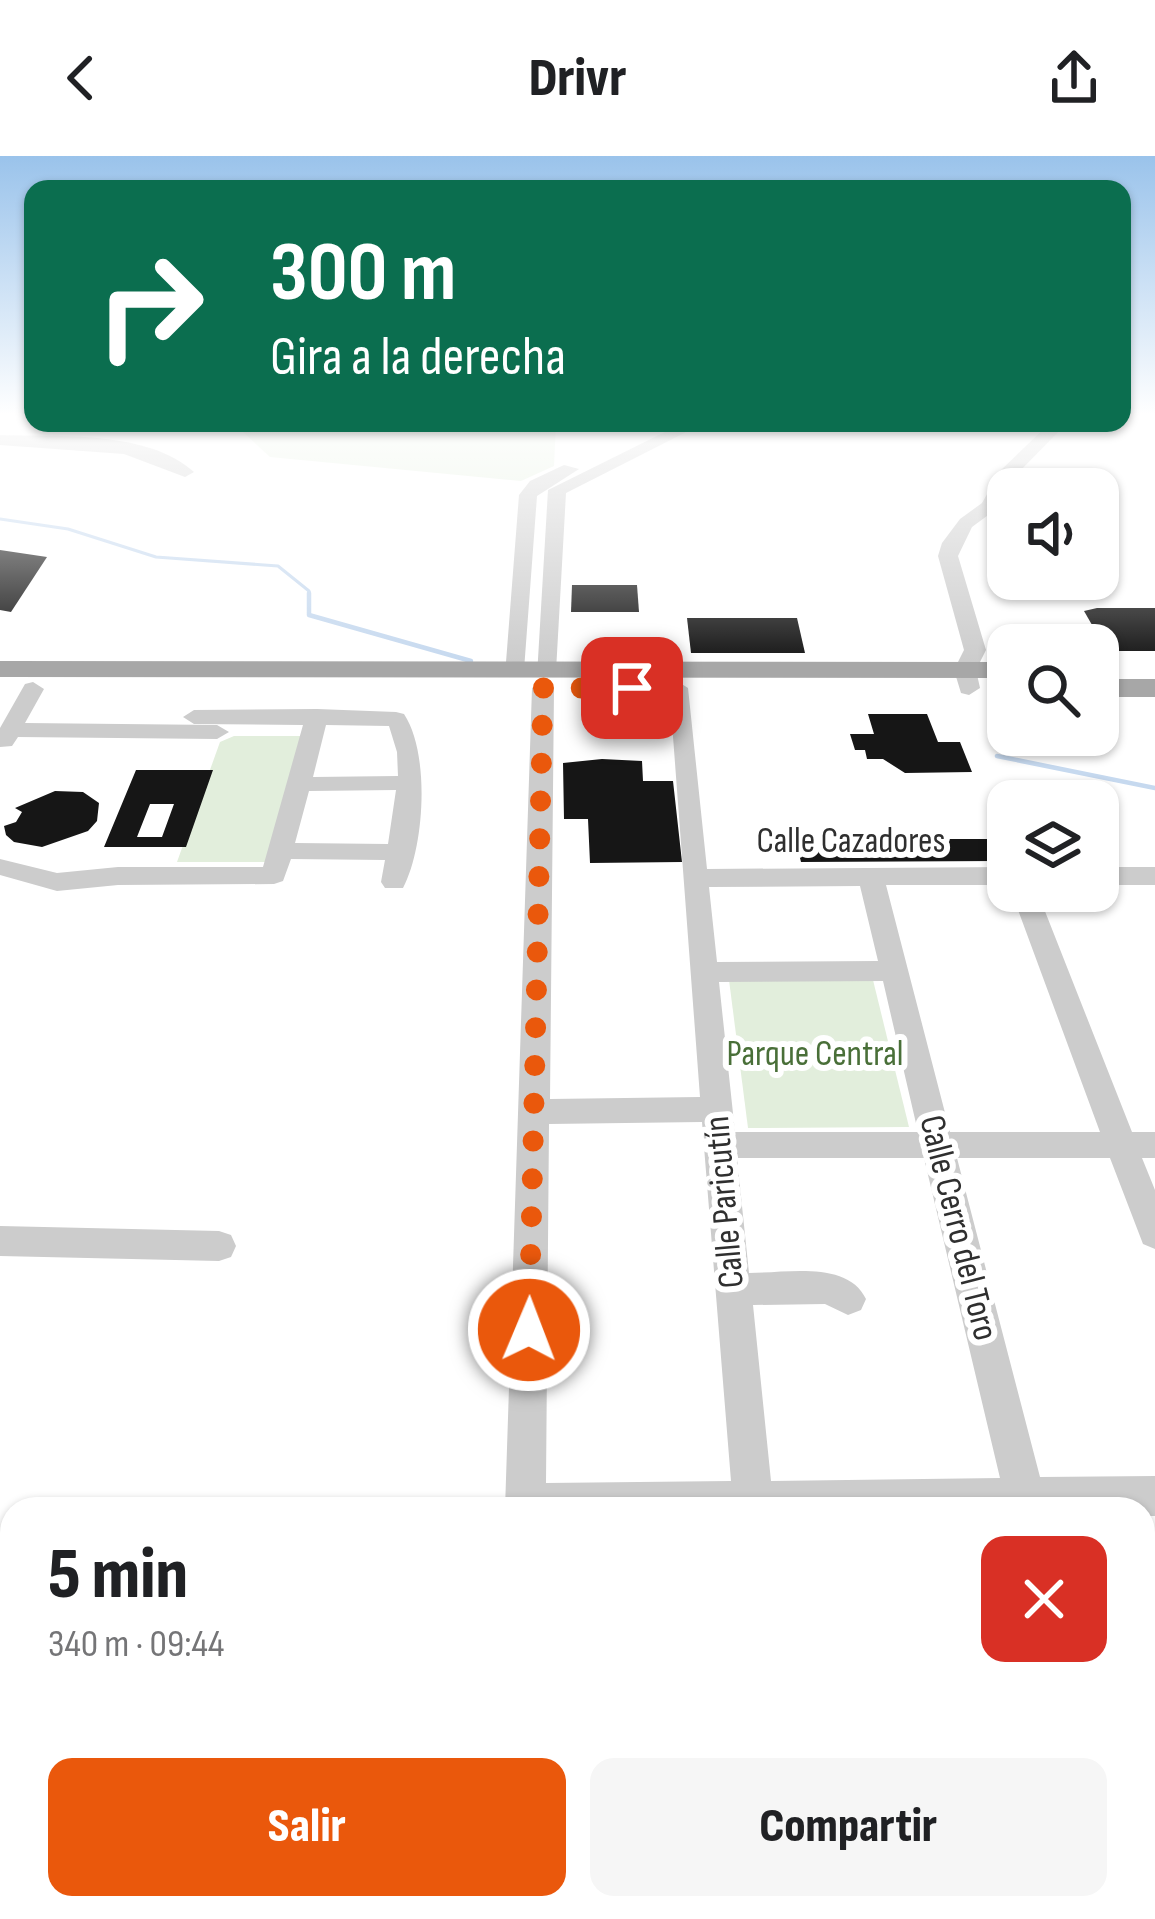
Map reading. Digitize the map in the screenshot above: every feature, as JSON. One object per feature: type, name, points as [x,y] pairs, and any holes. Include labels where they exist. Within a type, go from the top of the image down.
[{"type":"main road","points":[[0,669],[444,679],[967,679],[987,683]]},
{"type":"main road","points":[[0,689],[33,689],[196,712],[513,670],[544,679],[677,688],[987,675]]},
{"type":"main road","points":[[1119,670],[1155,670]]},
{"type":"main road","points":[[1119,688],[1155,688]]},
{"type":"street","points":[[513,670],[528,497]]},
{"type":"street","points":[[525,1497],[544,679],[554,497]]},
{"type":"street","points":[[967,679],[975,650],[948,556],[951,542],[994,497]]},
{"type":"street","name":"Calle Paricutín","points":[[677,688],[753,1497]]},
{"type":"street","points":[[5,739],[33,689]]},
{"type":"street","points":[[5,739],[196,712],[315,724],[396,719],[405,728],[410,783],[394,882]]},
{"type":"street","points":[[0,867],[57,882],[274,875],[315,724]]},
{"type":"street","points":[[298,784],[410,783]]},
{"type":"street","points":[[280,851],[398,851]]},
{"type":"street","name":"Calle Cazadores","points":[[695,878],[987,876]]},
{"type":"street","points":[[1119,876],[1155,876]]},
{"type":"street","name":"Calle Cerro del Toro","points":[[871,877],[1025,1497]]},
{"type":"street","points":[[1032,912],[1155,1234]]},
{"type":"street","points":[[704,972],[894,970]]},
{"type":"street","points":[[534,1112],[717,1109]]},
{"type":"street","points":[[720,1144],[1155,1145]]},
{"type":"street","points":[[0,1241],[220,1246]]},
{"type":"street","points":[[733,1289],[830,1288],[848,1299]]},
{"type":"green space","points":[[234,736],[302,736],[267,862],[177,862],[220,742]]},
{"type":"green space","name":"Parque Central","points":[[729,980],[873,980],[909,1127],[748,1128]]},
{"type":"building","points":[[0,550],[47,557],[11,612],[0,610]]},
{"type":"building","points":[[572,585],[637,585],[639,612],[571,612]]},
{"type":"building","points":[[1155,608],[1155,651],[1119,651],[1119,624],[1091,624],[1084,611]]},
{"type":"building","points":[[687,618],[797,618],[805,653],[691,653]]},
{"type":"building","points":[[868,714],[927,714],[938,742],[960,742],[972,772],[905,773],[883,759],[867,759],[865,750],[855,750],[850,734],[874,734]]},
{"type":"building","points":[[642,761],[643,781],[673,781],[682,862],[590,863],[588,819],[564,819],[563,763]]},
{"type":"building","points":[[136,770],[213,770],[186,847],[104,847]],"holes":[[[150,804],[174,804],[162,837],[137,837]]]},
{"type":"building","points":[[55,791],[83,792],[99,803],[97,821],[88,831],[42,847],[14,842],[6,835],[4,826],[16,822],[22,812],[15,808]]},
{"type":"building","points":[[880,839],[987,839],[987,861],[801,862],[798,850],[828,850],[827,843],[881,843]]},
{"type":"waterway","points":[[0,519],[68,529],[156,557],[278,566],[309,591],[309,615],[471,661]]},
{"type":"waterway","points":[[997,756],[1155,788]]},
{"type":"route","points":[[529,1330],[543,688],[632,688]]}]
